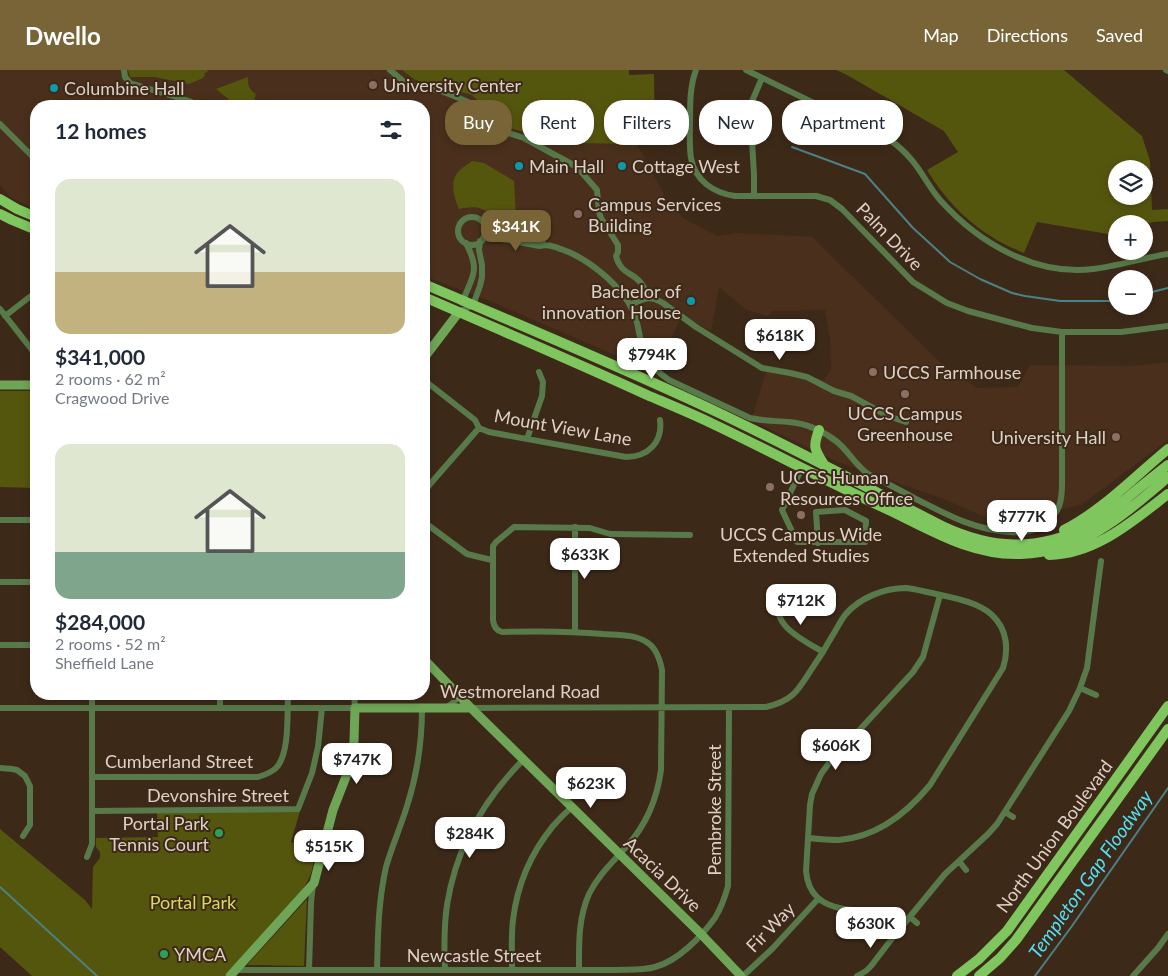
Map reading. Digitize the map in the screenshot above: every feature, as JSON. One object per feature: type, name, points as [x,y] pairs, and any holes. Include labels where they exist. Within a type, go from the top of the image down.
[{"type":"main road","points":[[0,199],[30,214]]},
{"type":"main road","points":[[0,214],[30,228]]},
{"type":"main road","points":[[430,287],[672,392],[791,448],[942,526],[982,541],[1010,545],[1038,542],[1065,536],[1098,520],[1168,465]]},
{"type":"main road","points":[[430,300],[708,422],[860,497],[968,547],[1020,554],[1068,545],[1091,536],[1168,478]]},
{"type":"main road","points":[[791,448],[808,446],[819,430]]},
{"type":"main road","points":[[819,430],[815,440],[815,448],[823,464]]},
{"type":"main road","points":[[1038,542],[1082,520],[1168,449]]},
{"type":"main road","points":[[802,468],[808,465],[823,464]]},
{"type":"main road","points":[[1031,553],[1058,555],[1086,548],[1116,533],[1168,494]]},
{"type":"main road","name":"North Union Boulevard","points":[[957,976],[979,959],[1007,931],[1168,706]]},
{"type":"main road","name":"North Union Boulevard","points":[[979,976],[1000,958],[1016,940],[1168,729]]},
{"type":"street","points":[[124,70],[125,77],[130,82],[186,100]]},
{"type":"street","points":[[390,70],[412,86],[440,91],[468,102],[502,131],[524,138],[577,167],[597,190],[601,218],[618,245],[616,256],[620,267],[640,282],[644,287],[646,298]]},
{"type":"street","name":"Palm Drive","points":[[696,70],[690,92],[691,156],[702,180],[713,189],[727,195],[816,196],[830,200],[842,209],[913,282],[937,298],[979,315],[1032,328],[1062,332],[1121,332],[1168,326]]},
{"type":"street","points":[[746,70],[890,140],[910,157],[936,195],[961,221],[991,243],[1020,258],[1051,268],[1081,270],[1168,254]]},
{"type":"street","points":[[754,196],[750,106],[762,78]]},
{"type":"street","points":[[0,124],[30,154]]},
{"type":"street","points":[[430,350],[468,303],[480,286],[482,265],[479,250],[485,232],[481,220],[474,217],[467,218],[461,222],[458,229],[458,234],[466,243],[474,259],[474,271],[468,303],[459,312]]},
{"type":"street","points":[[484,226],[492,232],[542,241],[544,245]]},
{"type":"street","points":[[466,243],[473,244],[481,240],[502,239],[540,246],[544,245],[566,251],[586,262],[622,292],[635,317],[647,358],[658,372],[669,380],[750,418],[796,423],[819,430],[841,445],[859,467],[868,474],[970,525],[992,530],[1023,532],[1036,529],[1047,523],[1059,508],[1062,495],[1062,332]]},
{"type":"street","points":[[5,316],[30,297]]},
{"type":"street","points":[[630,305],[646,298],[654,298],[664,303],[697,328],[762,368],[807,377],[834,391],[851,396],[888,416],[906,422]]},
{"type":"street","points":[[0,309],[30,347]]},
{"type":"street","points":[[527,439],[543,390],[543,382],[539,372]]},
{"type":"street","points":[[0,385],[30,384]]},
{"type":"street","name":"Mount View Lane","points":[[430,385],[474,420],[479,428],[489,432],[626,457],[642,455],[655,444],[660,433],[660,420]]},
{"type":"street","points":[[430,484],[479,428]]},
{"type":"street","points":[[802,468],[782,510],[797,542],[818,543],[865,542],[866,521],[845,510],[816,512],[818,543]]},
{"type":"street","points":[[0,520],[30,520]]},
{"type":"street","points":[[430,526],[468,554],[492,560]]},
{"type":"street","points":[[579,970],[580,928],[585,904],[597,880],[607,866],[628,846],[641,828],[655,798],[661,770],[661,662],[655,649],[650,644],[624,635],[575,632],[502,632],[497,630],[493,620],[493,546],[514,527],[575,527],[590,528],[610,534],[690,535]]},
{"type":"street","points":[[575,527],[575,632]]},
{"type":"street","points":[[857,976],[866,971],[945,874],[988,834],[1047,752],[1080,688],[1087,668],[1101,561]]},
{"type":"street","points":[[0,582],[30,582]]},
{"type":"street","name":"Westmoreland Road","points":[[0,708],[766,707],[787,700],[798,691],[847,614],[868,598],[898,589],[915,589],[982,607],[995,618],[1004,633],[1006,659],[1000,672],[930,784],[907,809],[881,827],[860,836],[838,840],[808,838]]},
{"type":"street","points":[[864,590],[868,598]]},
{"type":"street","points":[[785,594],[779,602],[779,612],[784,625],[823,652]]},
{"type":"street","points":[[894,936],[864,912],[834,907],[818,899],[812,892],[806,871],[810,805],[812,794],[821,774],[829,763],[919,665],[923,657],[940,595]]},
{"type":"street","points":[[0,645],[30,645]]},
{"type":"street","name":"Acacia Drive","points":[[430,665],[471,708],[742,976]]},
{"type":"street","points":[[1080,688],[1096,695]]},
{"type":"street","points":[[447,707],[455,702],[457,697],[455,690]]},
{"type":"street","points":[[87,857],[92,844],[92,700]]},
{"type":"street","points":[[220,700],[220,708]]},
{"type":"street","name":"Cumberland Street","points":[[93,776],[264,776],[275,769],[283,753],[286,743],[288,700]]},
{"type":"street","points":[[309,970],[310,911],[314,883],[333,810],[349,769],[354,741],[354,700]]},
{"type":"street","name":"Pembroke Street","points":[[701,934],[718,912],[728,886],[729,707]]},
{"type":"street","name":"Devonshire Street","points":[[92,810],[298,809],[312,773],[318,747],[322,708]]},
{"type":"street","points":[[377,970],[378,919],[381,894],[390,853],[407,807],[417,771],[422,737],[422,708]]},
{"type":"street","points":[[444,970],[447,905],[454,871],[461,852],[486,804],[504,780],[524,759]]},
{"type":"street","points":[[0,768],[17,770],[25,776],[30,786],[30,825],[23,836]]},
{"type":"street","points":[[564,799],[584,782]]},
{"type":"street","points":[[512,970],[512,937],[516,899],[532,858],[548,832],[572,807]]},
{"type":"street","points":[[1005,812],[1013,817]]},
{"type":"street","points":[[959,861],[966,870]]},
{"type":"street","points":[[233,973],[314,883]]},
{"type":"street","name":"Fir Way","points":[[742,976],[772,949],[818,899]]},
{"type":"street","points":[[910,917],[917,923]]},
{"type":"street","name":"Newcastle Street","points":[[233,973],[309,970],[646,969],[672,960],[701,934]]},
{"type":"street","points":[[1133,976],[1168,934]]},
{"type":"shaded area","points":[[0,70],[402,70],[415,80],[472,95],[477,100],[445,100],[445,145],[512,145],[512,129],[522,132],[522,145],[594,145],[594,143],[638,145],[667,200],[683,218],[717,236],[736,233],[812,237],[943,365],[977,388],[1018,387],[1030,365],[1132,366],[1168,362],[1168,440],[1081,505],[997,522],[944,499],[838,462],[640,366],[495,303],[430,278],[430,100],[30,100],[30,206],[10,197],[0,184]],"holes":[[[719,287],[745,309],[767,316],[771,311],[825,310],[830,339],[831,369],[824,380],[794,372],[767,369],[752,418],[638,364],[642,358],[668,345],[682,315],[711,331]]]},
{"type":"green space","points":[[128,70],[207,70],[208,72],[204,73],[203,78],[189,84],[155,77],[130,77]]},
{"type":"green space","points":[[402,70],[629,70],[629,75],[654,74],[654,100],[604,100],[604,144],[594,143],[594,100],[522,100],[522,132],[512,129],[512,100],[477,100],[472,95],[415,80]]},
{"type":"green space","points":[[836,70],[1064,70],[1142,136],[1150,160],[1108,160],[1108,205],[1152,205],[1152,210],[1168,209],[1168,221],[1153,222],[1153,215],[1108,215],[1108,234],[1037,222],[1024,253],[982,231],[948,199],[927,170],[958,152],[944,131],[903,107],[903,100],[890,100]]},
{"type":"green space","points":[[248,77],[249,87],[256,94],[254,100],[230,100],[216,89]]},
{"type":"green space","points":[[472,161],[484,163],[514,181],[516,217],[511,217],[516,225],[515,230],[497,226],[489,214],[482,209],[471,207],[459,209],[454,195],[454,180],[459,171]]},
{"type":"green space","points":[[0,391],[30,391],[30,488],[0,487]]},
{"type":"green space","name":"Portal Park","points":[[300,811],[291,842],[316,850],[309,878],[296,899],[225,976],[32,976],[0,947],[0,829],[85,900],[92,909],[93,867],[100,858],[100,852],[96,847],[96,838],[158,837],[157,812]]},
{"type":"green space","points":[[307,899],[304,966],[247,965]]},
{"type":"waterway","points":[[792,147],[865,174],[913,228],[950,262],[980,279],[1012,293],[1025,296],[1060,301],[1108,301]]},
{"type":"waterway","points":[[1153,292],[1168,288]]},
{"type":"waterway","name":"Templeton Gap Floodway","points":[[1035,976],[1168,788]]},
{"type":"waterway","name":"Templeton Gap Floodway","points":[[0,887],[97,976]]},
{"type":"place","name":"University Center","points":[[373,85]]},
{"type":"place","name":"Columbine Hall","points":[[54,88]]},
{"type":"place","name":"Main Hall","points":[[519,166]]},
{"type":"place","name":"Cottage West","points":[[622,166]]},
{"type":"place","name":"Campus Services Building","points":[[578,214]]},
{"type":"place","name":"Bachelor of innovation House","points":[[691,301]]},
{"type":"place","name":"UCCS Farmhouse","points":[[873,372]]},
{"type":"place","name":"UCCS Campus Greenhouse","points":[[905,394]]},
{"type":"place","name":"University Hall","points":[[1116,437]]},
{"type":"place","name":"UCCS Human Resources Office","points":[[770,487]]},
{"type":"place","name":"UCCS Campus Wide Extended Studies","points":[[801,515]]},
{"type":"place","name":"Portal Park Tennis Court","points":[[219,833]]},
{"type":"place","name":"YMCA","points":[[164,954]]}]
